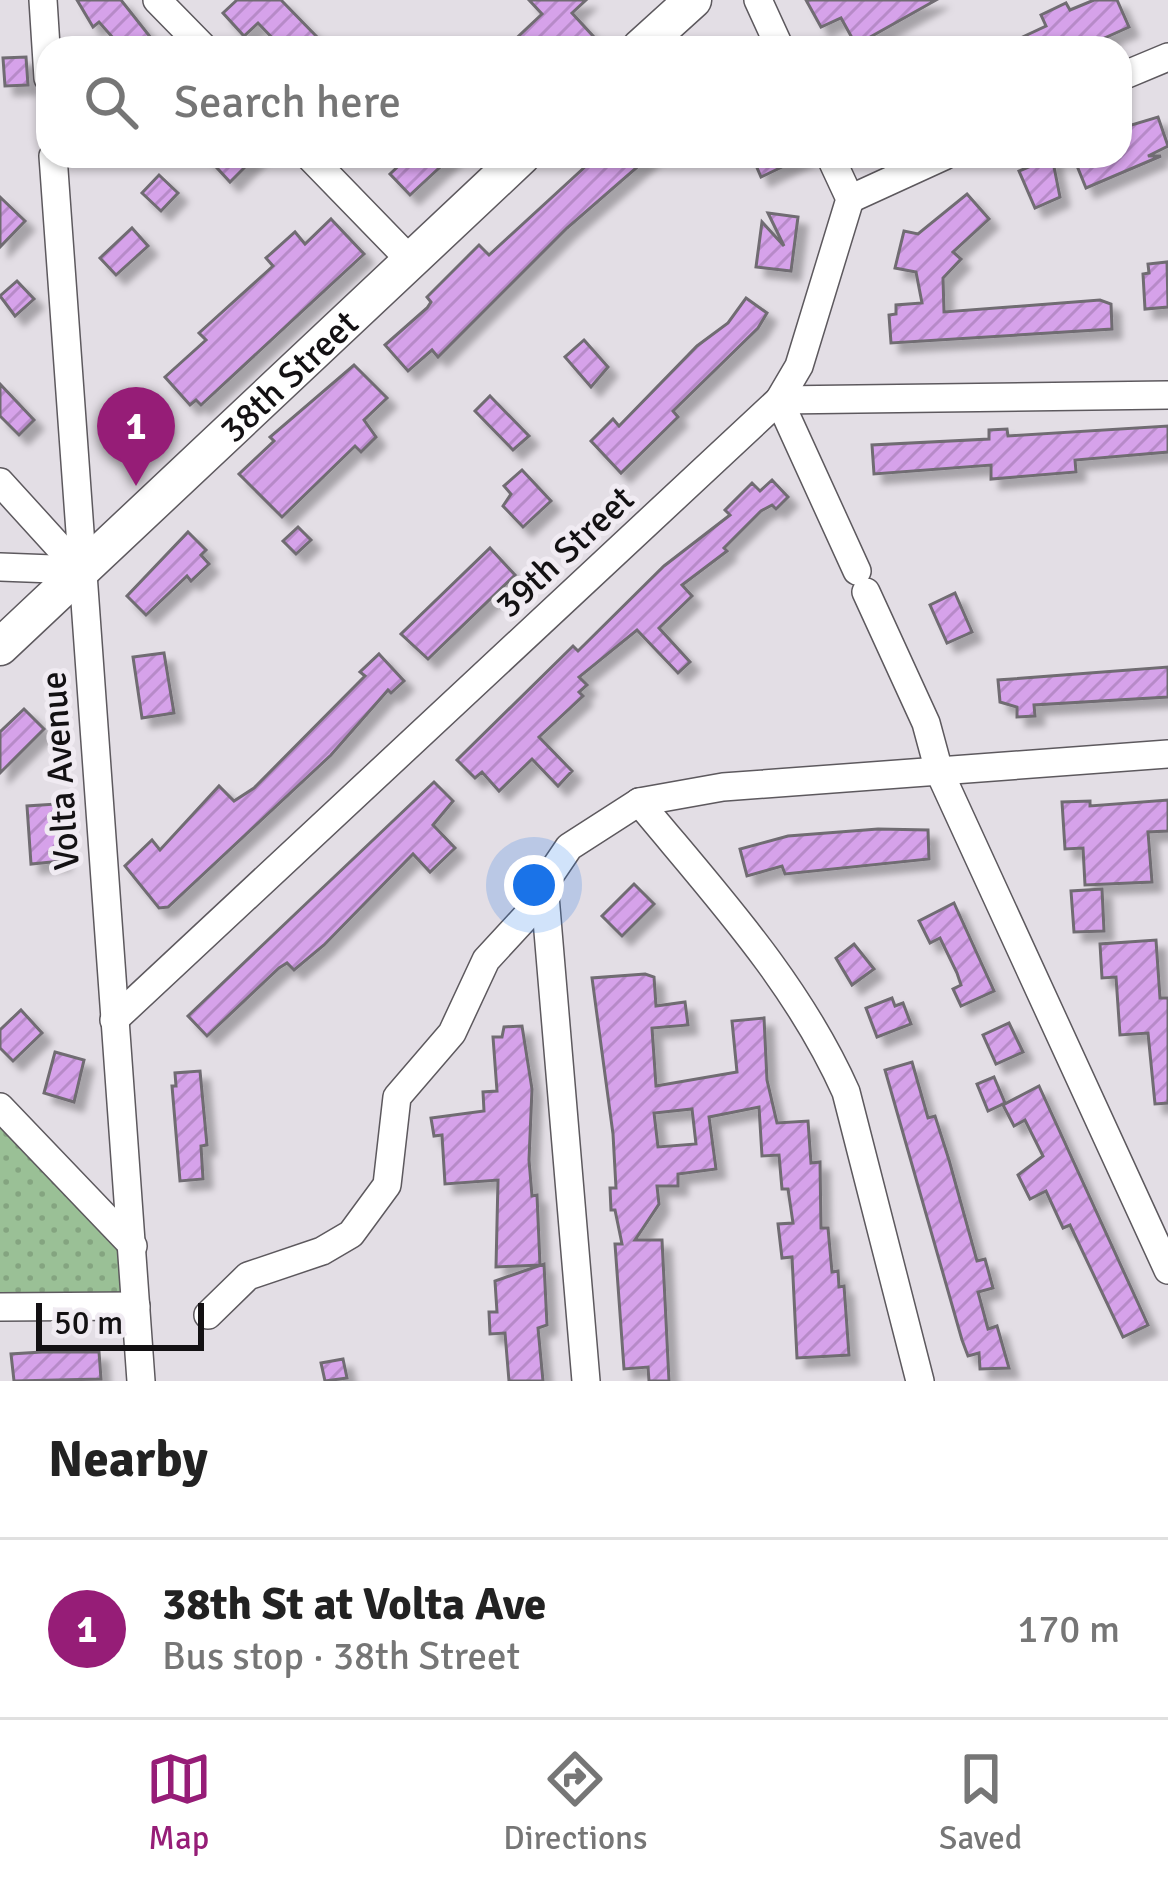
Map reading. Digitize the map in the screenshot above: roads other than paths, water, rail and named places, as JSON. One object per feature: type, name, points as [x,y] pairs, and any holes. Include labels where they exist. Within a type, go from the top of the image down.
[{"type":"main road","points":[[653,36],[692,0]]},
{"type":"main road","name":"38th Street","points":[[0,646],[509,168]]},
{"type":"street","points":[[43,0],[45,36]]},
{"type":"street","points":[[158,0],[192,36]]},
{"type":"street","points":[[758,0],[774,36]]},
{"type":"street","points":[[1132,72],[1168,57]]},
{"type":"street","name":"Volta Avenue","points":[[54,168],[140,1381]]},
{"type":"street","points":[[321,168],[409,259]]},
{"type":"street","points":[[779,400],[799,365],[850,199],[836,168]]},
{"type":"street","points":[[850,199],[918,168]]},
{"type":"street","points":[[779,400],[1168,395]]},
{"type":"street","points":[[779,400],[926,723],[939,771],[1168,1270]]},
{"type":"street","name":"39th Street","points":[[114,1020],[779,400]]},
{"type":"street","points":[[0,482],[80,570]]},
{"type":"street","points":[[0,567],[80,570]]},
{"type":"street","points":[[208,1315],[248,1276],[322,1251],[351,1234],[387,1185],[398,1097],[452,1033],[486,960],[544,890],[569,847],[639,802],[723,787],[1168,754]]},
{"type":"street","points":[[639,802],[769,959],[828,1053],[846,1092],[920,1381]]},
{"type":"street","points":[[544,890],[586,1381]]},
{"type":"street","points":[[0,1108],[133,1246]]},
{"type":"street","points":[[0,1306],[136,1306]]},
{"type":"place","name":"38th St at Volta Ave","points":[[136,486]]}]
